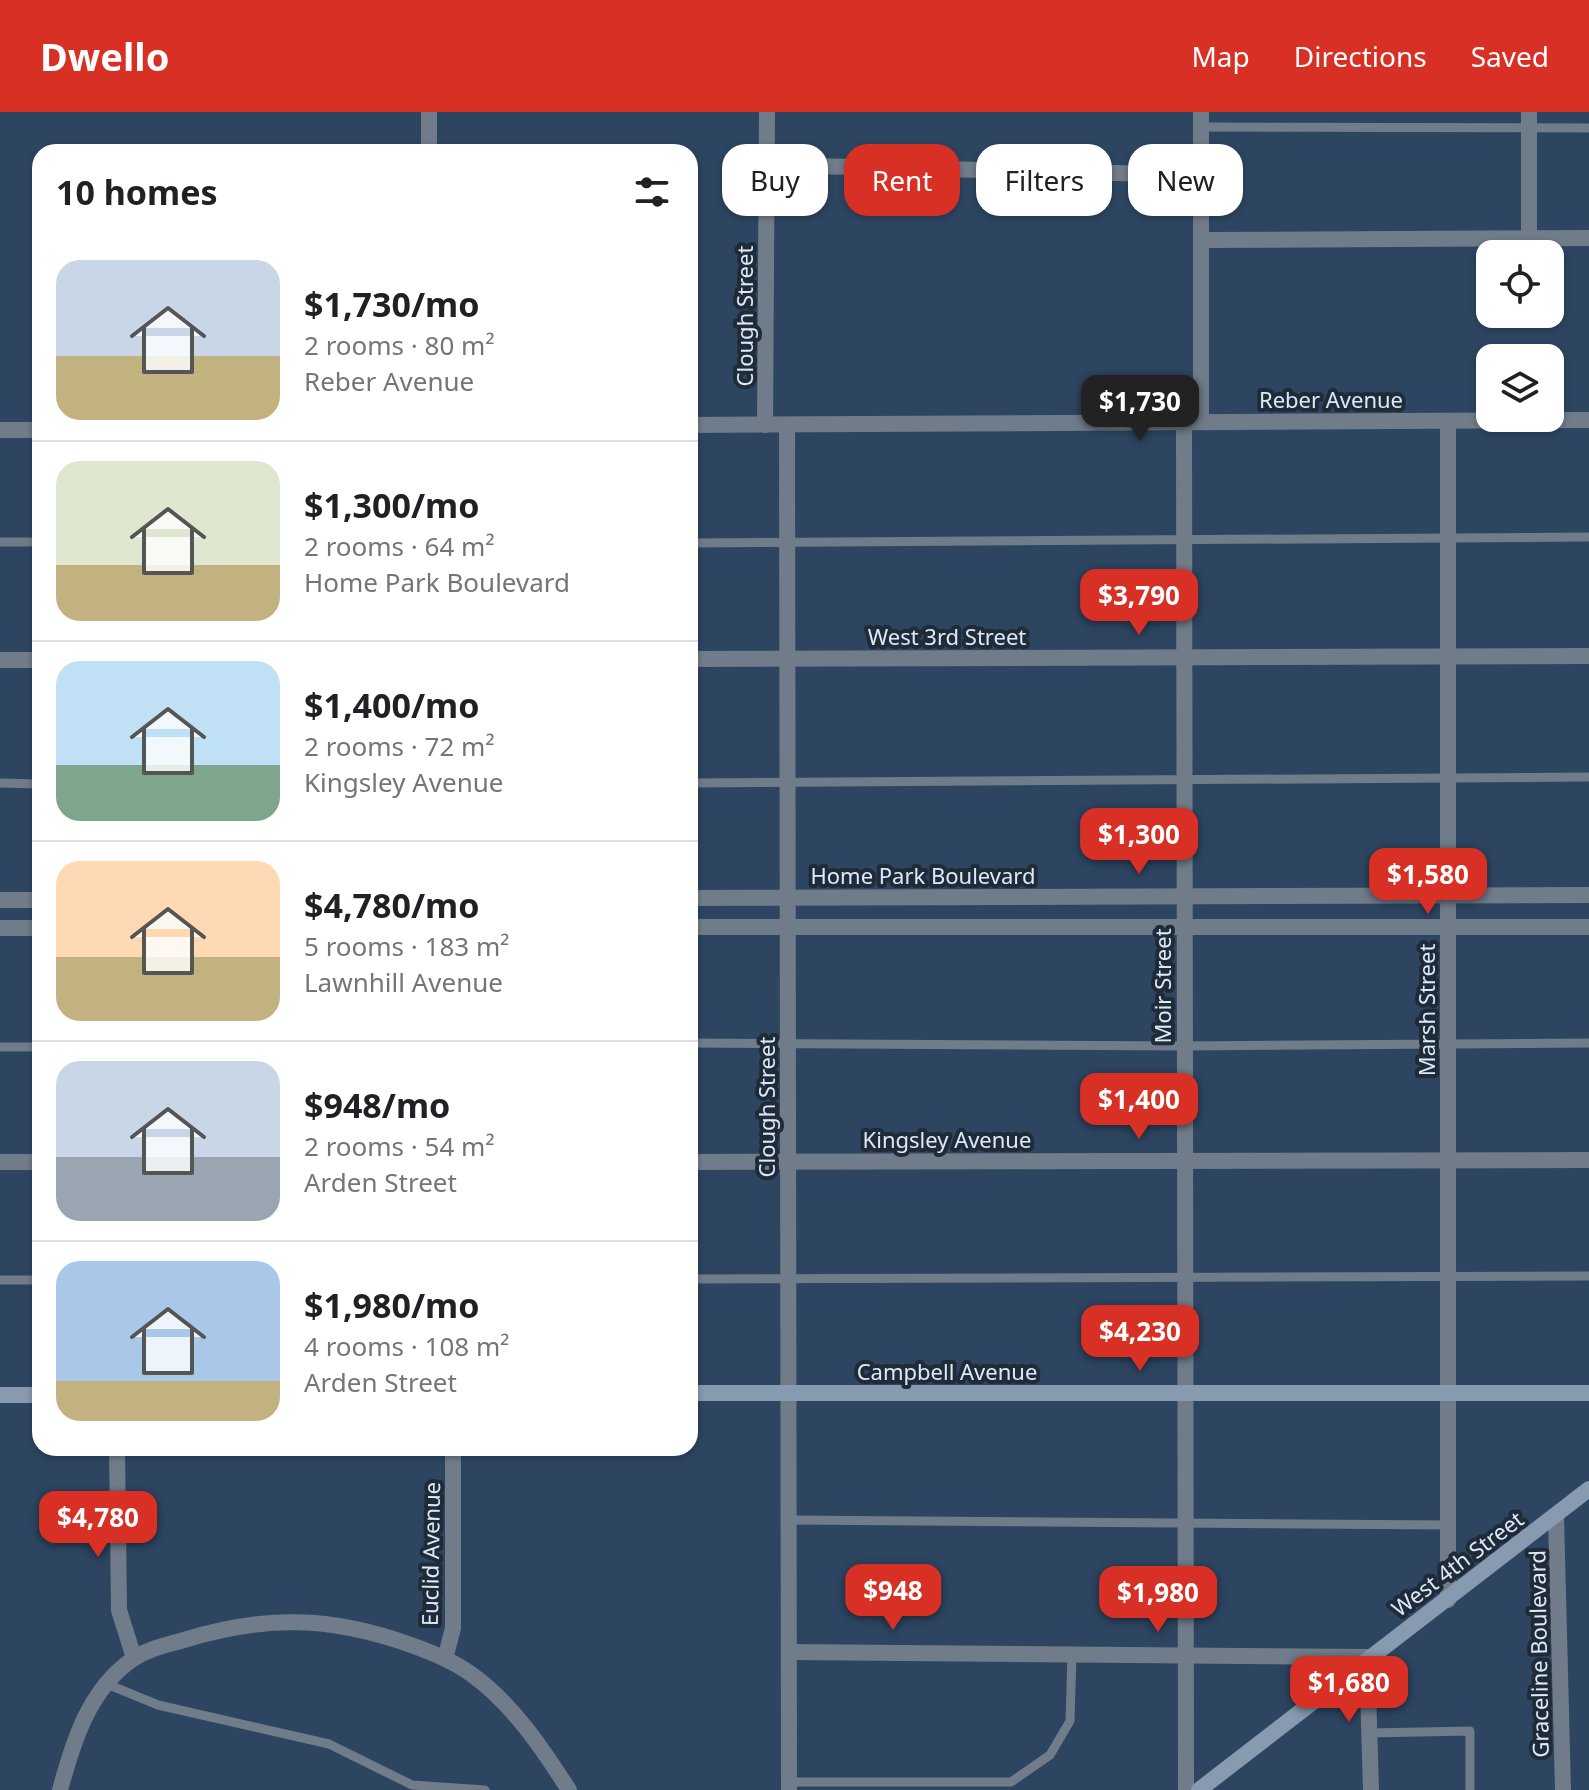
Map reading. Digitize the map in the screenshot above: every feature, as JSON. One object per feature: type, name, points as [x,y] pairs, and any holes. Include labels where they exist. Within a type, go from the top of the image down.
[{"type":"main road","name":"Campbell Avenue","points":[[698,1393],[1589,1393]]},
{"type":"main road","points":[[0,1395],[32,1395]]},
{"type":"main road","name":"West 4th Street","points":[[1199,1790],[1367,1657],[1448,1600],[1589,1489]]},
{"type":"main road","points":[[1556,1516],[1589,1496]]},
{"type":"street","points":[[429,112],[429,144]]},
{"type":"street","name":"Clough Street","points":[[767,112],[767,144]]},
{"type":"street","name":"Moir Street","points":[[1201,120],[1201,144]]},
{"type":"street","points":[[1529,120],[1529,238]]},
{"type":"street","points":[[828,166],[1128,173]]},
{"type":"street","name":"Clough Street","points":[[765,425],[767,216]]},
{"type":"street","name":"Moir Street","points":[[1186,1790],[1184,539],[1201,216]]},
{"type":"street","points":[[1201,240],[1589,238]]},
{"type":"street","name":"Reber Avenue","points":[[698,425],[1589,420]]},
{"type":"street","name":"Marsh Street","points":[[1448,421],[1448,1600]]},
{"type":"street","name":"Clough Street","points":[[787,425],[789,1786]]},
{"type":"street","points":[[0,430],[32,430]]},
{"type":"street","name":"West 3rd Street","points":[[698,659],[1589,656]]},
{"type":"street","points":[[0,660],[32,660]]},
{"type":"street","name":"Home Park Boulevard","points":[[698,898],[1589,895]]},
{"type":"street","points":[[0,900],[32,900]]},
{"type":"street","points":[[698,927],[1589,927]]},
{"type":"street","points":[[0,928],[32,928]]},
{"type":"street","name":"Kingsley Avenue","points":[[698,1162],[1589,1160]]},
{"type":"street","points":[[0,1162],[32,1162]]},
{"type":"street","points":[[117,1456],[119,1610],[134,1658]]},
{"type":"street","name":"Euclid Avenue","points":[[445,1659],[453,1628],[453,1456]]},
{"type":"street","name":"Graceline Boulevard","points":[[1556,1516],[1563,1790]]},
{"type":"street","points":[[60,1790],[81,1725],[107,1684],[134,1658],[221,1629],[307,1621],[367,1630],[445,1659],[478,1679],[507,1707],[569,1790]]},
{"type":"street","points":[[789,1652],[1367,1657],[1370,1790]]},
{"type":"lane","points":[[1201,120],[1529,120],[1589,128]]},
{"type":"lane","points":[[698,543],[1589,537]]},
{"type":"lane","points":[[0,542],[32,542]]},
{"type":"lane","points":[[698,783],[1589,777]]},
{"type":"lane","points":[[0,783],[32,784]]},
{"type":"lane","points":[[698,1043],[1184,1046],[1589,1043]]},
{"type":"lane","points":[[0,1047],[32,1047]]},
{"type":"lane","points":[[698,1279],[1589,1276]]},
{"type":"lane","points":[[0,1280],[32,1280]]},
{"type":"lane","points":[[788,1520],[1448,1525]]},
{"type":"lane","points":[[789,1786],[1011,1782],[1050,1755],[1070,1721],[1072,1653]]},
{"type":"lane","points":[[107,1684],[158,1705],[329,1744],[412,1785],[485,1790]]},
{"type":"lane","points":[[1369,1733],[1470,1731],[1470,1790]]}]
